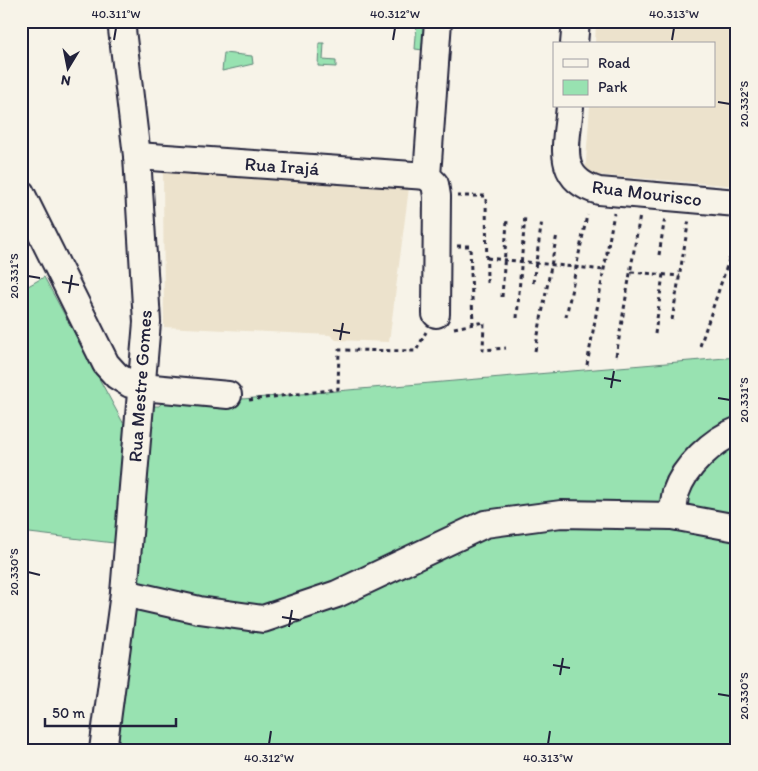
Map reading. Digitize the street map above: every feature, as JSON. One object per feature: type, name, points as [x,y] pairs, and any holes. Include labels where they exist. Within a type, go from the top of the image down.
[{"type":"street","name":"Rua Mestre Gomes","points":[[103,750],[124,593],[147,322],[137,156],[121,21]]},
{"type":"street","points":[[438,21],[432,186],[436,246],[445,321]]},
{"type":"street","points":[[574,42],[576,21]]},
{"type":"street","name":"Rua Mourisco","points":[[570,108],[566,155],[570,174],[585,187],[617,192],[737,203]]},
{"type":"street","name":"Rua Irajá","points":[[137,156],[432,186]]},
{"type":"street","points":[[21,193],[106,364],[117,376],[130,384],[142,387],[228,395]]},
{"type":"street","points":[[672,516],[676,491],[691,466],[725,435],[737,431]]},
{"type":"street","points":[[124,593],[199,610],[263,619],[337,594],[485,524],[562,514],[672,516],[737,528]]},
{"type":"path","points":[[432,186],[486,196],[487,284]]},
{"type":"path","points":[[587,365],[617,192]]},
{"type":"path","points":[[659,255],[668,197]]},
{"type":"path","points":[[616,356],[631,272],[668,197]]},
{"type":"path","points":[[668,197],[680,276],[672,320]]},
{"type":"path","points":[[517,318],[525,215]]},
{"type":"path","points":[[566,316],[578,267],[587,215]]},
{"type":"path","points":[[533,284],[542,220]]},
{"type":"path","points":[[502,297],[507,221]]},
{"type":"path","points":[[535,351],[557,234]]},
{"type":"path","points":[[700,346],[737,236]]},
{"type":"path","points":[[436,246],[470,246],[474,324]]},
{"type":"path","points":[[487,258],[604,270]]},
{"type":"path","points":[[631,272],[680,276]]},
{"type":"path","points":[[655,334],[663,274]]},
{"type":"path","points":[[228,395],[246,400],[338,388],[339,350],[416,351],[445,321],[474,324],[484,322],[483,350],[506,348]]},
{"type":"shaded area","points":[[596,21],[737,21],[737,186],[585,174],[590,108],[716,108],[716,42],[595,42]]},
{"type":"shaded area","points":[[190,163],[410,180],[389,342],[336,340],[330,335],[164,327],[163,172]]},
{"type":"green space","points":[[398,21],[425,21],[423,50],[415,49],[417,23]]},
{"type":"green space","points":[[319,43],[324,43],[323,60],[336,61],[336,67],[318,66]]},
{"type":"green space","points":[[224,53],[252,56],[253,64],[222,71]]},
{"type":"green space","points":[[44,277],[127,430],[114,543],[21,532],[21,290]]},
{"type":"green space","points":[[737,357],[737,750],[111,750],[124,692],[126,649],[134,621],[140,511],[153,406],[159,406],[171,392],[219,401]]}]
